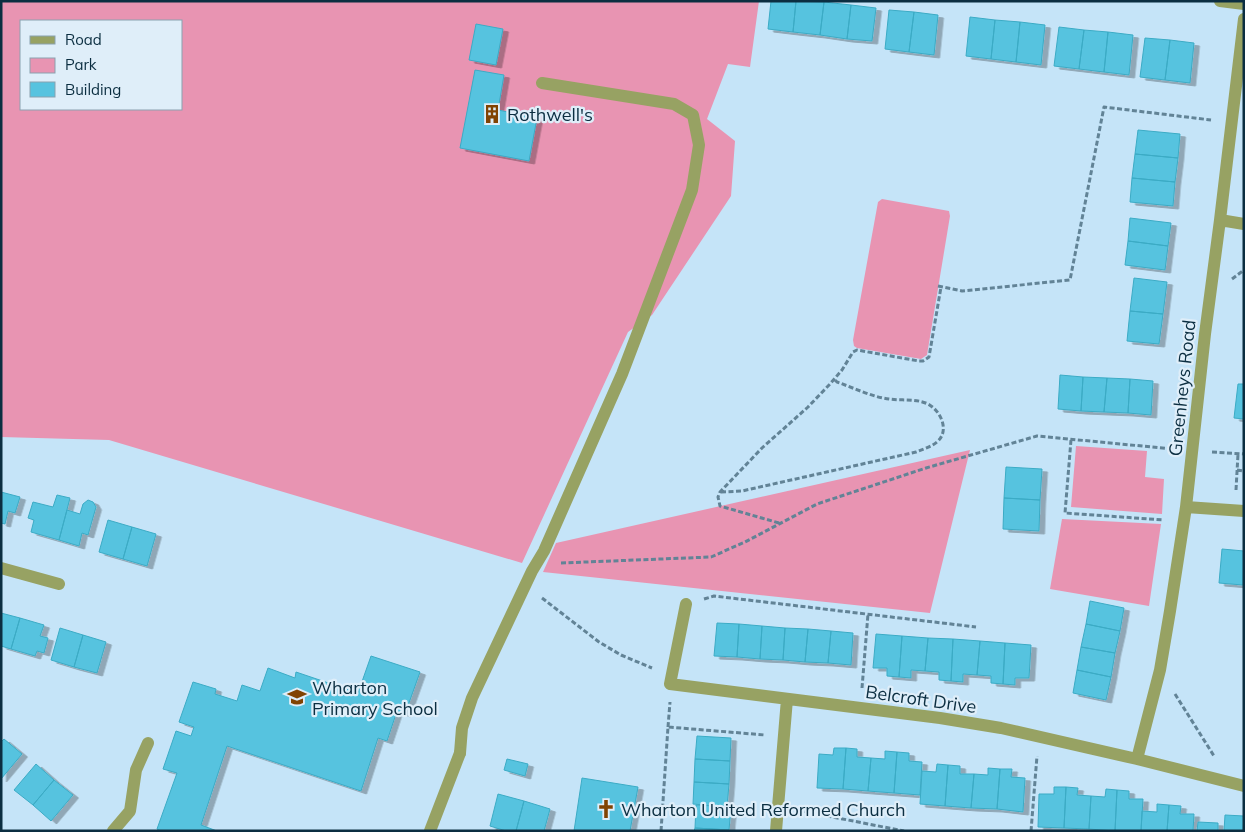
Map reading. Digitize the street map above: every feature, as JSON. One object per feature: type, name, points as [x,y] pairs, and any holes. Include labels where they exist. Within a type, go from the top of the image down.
[{"type":"street","points":[[1220,1],[1244,4]]},
{"type":"street","name":"Greenheys Road","points":[[1137,759],[1160,670],[1184,522],[1244,18]]},
{"type":"street","points":[[430,831],[460,753],[462,728],[472,698],[525,585],[544,551],[563,510],[622,374],[692,190],[699,146],[693,115],[674,104],[542,83]]},
{"type":"street","points":[[1220,220],[1244,224]]},
{"type":"street","points":[[1186,507],[1239,511]]},
{"type":"street","points":[[1,568],[58,584]]},
{"type":"street","points":[[671,676],[686,604]]},
{"type":"street","name":"Belcroft Drive","points":[[671,676],[670,684],[940,718],[1001,728],[1244,786]]},
{"type":"street","points":[[776,831],[787,699]]},
{"type":"street","points":[[113,831],[130,811],[136,770],[148,743]]},
{"type":"path","points":[[780,523],[720,506],[718,498],[720,492],[762,448],[808,407],[842,370],[852,352],[857,350],[919,362],[923,362],[930,357],[940,287],[962,290],[1070,280],[1104,107],[1232,122]]},
{"type":"path","points":[[720,492],[742,491],[916,452],[935,444],[941,438],[944,425],[942,419],[930,405],[920,401],[889,399],[877,396],[837,382],[834,379]]},
{"type":"path","points":[[540,558],[555,563],[711,558],[817,504],[926,468],[1037,436],[1192,451],[1244,454]]},
{"type":"path","points":[[1071,440],[1066,513],[1184,522]]},
{"type":"path","points":[[1238,454],[1239,511]]},
{"type":"path","points":[[1237,470],[1244,471]]},
{"type":"path","points":[[525,585],[599,642],[621,655],[671,676]]},
{"type":"path","points":[[686,604],[714,596],[976,627]]},
{"type":"path","points":[[860,708],[868,614]]},
{"type":"path","points":[[1160,670],[1231,783]]},
{"type":"path","points":[[660,831],[668,727],[784,737]]},
{"type":"path","points":[[1031,831],[1039,736]]},
{"type":"path","points":[[778,806],[904,831]]},
{"type":"green space","points":[[1,1],[759,1],[750,67],[728,64],[707,119],[735,141],[731,196],[652,315],[628,332],[522,563],[109,440],[1,437]]},
{"type":"green space","points":[[882,199],[949,211],[950,216],[927,355],[921,359],[854,346],[853,340],[878,202]]},
{"type":"green space","points":[[1076,446],[1147,451],[1145,477],[1164,479],[1162,514],[1071,507]]},
{"type":"green space","points":[[970,450],[930,613],[543,572],[556,543]]},
{"type":"green space","points":[[1062,519],[1161,524],[1149,606],[1050,589]]},
{"type":"building","points":[[771,1],[796,1],[793,32],[768,29]]},
{"type":"building","points":[[796,1],[824,2],[820,35],[793,32]]},
{"type":"building","points":[[824,2],[851,5],[847,39],[820,35]]},
{"type":"building","points":[[851,5],[876,8],[872,41],[847,39]]},
{"type":"building","points":[[889,10],[914,12],[909,52],[885,49]]},
{"type":"building","points":[[914,12],[938,15],[934,55],[909,52]]},
{"type":"building","points":[[970,17],[995,20],[991,59],[966,56]]},
{"type":"building","points":[[995,20],[1020,22],[1016,62],[991,59]]},
{"type":"building","points":[[1020,22],[1045,25],[1041,65],[1016,62]]},
{"type":"building","points":[[476,24],[503,29],[496,65],[469,60]]},
{"type":"building","points":[[1059,27],[1084,30],[1079,69],[1054,66]]},
{"type":"building","points":[[1084,30],[1108,32],[1104,72],[1079,69]]},
{"type":"building","points":[[1108,32],[1133,35],[1129,75],[1104,72]]},
{"type":"building","points":[[1145,38],[1170,40],[1165,80],[1140,77]]},
{"type":"building","points":[[1170,40],[1194,43],[1190,83],[1165,80]]},
{"type":"building","name":"Rothwell's","points":[[475,70],[504,75],[498,110],[537,118],[529,161],[460,148]]},
{"type":"building","points":[[1138,130],[1180,134],[1178,158],[1135,154]]},
{"type":"building","points":[[1135,154],[1178,158],[1175,182],[1132,178]]},
{"type":"building","points":[[1132,178],[1175,182],[1173,206],[1130,202]]},
{"type":"building","points":[[1130,218],[1171,223],[1168,246],[1128,241]]},
{"type":"building","points":[[1128,241],[1168,246],[1165,270],[1125,265]]},
{"type":"building","points":[[1134,278],[1167,282],[1163,314],[1130,311]]},
{"type":"building","points":[[1130,311],[1163,314],[1159,344],[1127,341]]},
{"type":"building","points":[[1060,375],[1083,377],[1081,411],[1058,409]]},
{"type":"building","points":[[1083,377],[1107,378],[1104,412],[1081,411]]},
{"type":"building","points":[[1107,378],[1130,379],[1128,413],[1104,412]]},
{"type":"building","points":[[1130,379],[1153,381],[1151,415],[1128,413]]},
{"type":"building","points":[[1238,384],[1244,384],[1244,419],[1234,418]]},
{"type":"building","points":[[1006,467],[1042,469],[1040,500],[1004,498]]},
{"type":"building","points":[[1,492],[20,497],[15,513],[8,511],[5,524],[1,523]]},
{"type":"building","points":[[57,495],[70,498],[59,540],[31,532],[34,520],[28,518],[33,502],[53,507]]},
{"type":"building","points":[[1004,498],[1040,500],[1039,531],[1003,529]]},
{"type":"building","points":[[88,500],[93,502],[96,507],[88,535],[82,533],[79,546],[59,540],[67,510],[80,514],[83,504]]},
{"type":"building","points":[[108,520],[132,527],[123,559],[99,552]]},
{"type":"building","points":[[132,527],[156,534],[147,566],[123,559]]},
{"type":"building","points":[[1222,549],[1244,551],[1243,585],[1219,583]]},
{"type":"building","points":[[1090,601],[1124,608],[1120,631],[1086,624]]},
{"type":"building","points":[[1,613],[20,618],[11,649],[1,646]]},
{"type":"building","points":[[20,618],[44,625],[40,636],[48,638],[44,653],[37,651],[35,656],[11,649]]},
{"type":"building","points":[[717,623],[739,624],[737,657],[714,656]]},
{"type":"building","points":[[739,624],[762,626],[760,659],[737,657]]},
{"type":"building","points":[[1086,624],[1120,631],[1115,653],[1081,647]]},
{"type":"building","points":[[762,626],[785,628],[783,660],[760,659]]},
{"type":"building","points":[[60,628],[83,635],[74,667],[51,660]]},
{"type":"building","points":[[785,628],[808,629],[805,662],[783,660]]},
{"type":"building","points":[[808,629],[831,631],[828,663],[805,662]]},
{"type":"building","points":[[831,631],[853,633],[851,665],[828,663]]},
{"type":"building","points":[[876,634],[902,636],[899,677],[887,676],[887,668],[873,668]]},
{"type":"building","points":[[83,635],[106,642],[97,673],[74,667]]},
{"type":"building","points":[[902,636],[928,638],[925,671],[911,670],[911,678],[899,677]]},
{"type":"building","points":[[928,638],[953,639],[951,681],[939,680],[939,672],[925,671]]},
{"type":"building","points":[[953,639],[980,641],[977,675],[963,674],[963,682],[951,681]]},
{"type":"building","points":[[980,641],[1005,643],[1003,684],[991,683],[991,676],[977,675]]},
{"type":"building","points":[[1005,643],[1031,645],[1029,678],[1015,678],[1015,685],[1003,684]]},
{"type":"building","points":[[1081,647],[1115,653],[1111,677],[1077,670]]},
{"type":"building","points":[[371,656],[420,672],[405,714],[397,711],[387,741],[378,738],[361,791],[227,746],[201,825],[217,831],[161,831],[157,829],[177,773],[163,769],[176,731],[191,736],[194,727],[179,722],[193,682],[216,689],[215,694],[237,701],[242,685],[260,691],[268,668],[295,678],[296,672],[358,693]]},
{"type":"building","points":[[1077,670],[1111,677],[1106,700],[1073,693]]},
{"type":"building","points":[[697,736],[731,738],[730,761],[695,759]]},
{"type":"building","points":[[4,739],[22,754],[1,779],[1,742]]},
{"type":"building","points":[[834,748],[846,748],[843,789],[817,788],[819,754],[833,755]]},
{"type":"building","points":[[846,748],[857,749],[857,757],[871,758],[868,791],[843,789]]},
{"type":"building","points":[[885,751],[897,752],[894,793],[868,791],[871,758],[885,759]]},
{"type":"building","points":[[897,752],[909,753],[909,761],[922,762],[920,795],[894,793]]},
{"type":"building","points":[[507,759],[528,764],[525,776],[504,770]]},
{"type":"building","points":[[695,759],[730,761],[729,784],[694,782]]},
{"type":"building","points":[[36,764],[54,780],[33,805],[14,790]]},
{"type":"building","points":[[937,764],[948,765],[945,806],[920,804],[922,771],[936,772]]},
{"type":"building","points":[[948,765],[960,766],[960,774],[974,774],[971,808],[945,806]]},
{"type":"building","points":[[988,768],[1000,769],[997,809],[971,808],[974,774],[988,775]]},
{"type":"building","points":[[1000,769],[1012,769],[1011,777],[1025,778],[1023,812],[997,809]]},
{"type":"building","name":"Wharton United Reformed Church","points":[[582,778],[638,787],[630,831],[574,831]]},
{"type":"building","points":[[54,780],[73,795],[51,821],[33,805]]},
{"type":"building","points":[[694,782],[729,784],[727,807],[693,804]]},
{"type":"building","points":[[1054,787],[1066,787],[1064,828],[1038,827],[1039,794],[1054,794]]},
{"type":"building","points":[[1066,787],[1078,788],[1077,795],[1091,796],[1089,829],[1064,828]]},
{"type":"building","points":[[1106,789],[1117,790],[1115,831],[1089,829],[1091,796],[1105,797]]},
{"type":"building","points":[[1117,790],[1129,791],[1129,799],[1143,799],[1141,831],[1115,831]]},
{"type":"building","points":[[498,794],[524,801],[516,831],[506,831],[490,826]]},
{"type":"building","points":[[524,801],[550,809],[544,831],[516,831]]},
{"type":"building","points":[[1157,804],[1169,805],[1167,831],[1141,831],[1142,811],[1157,812]]},
{"type":"building","points":[[696,805],[731,807],[729,830],[695,828]]},
{"type":"building","points":[[1169,805],[1181,806],[1180,814],[1194,814],[1193,831],[1167,831]]},
{"type":"building","points":[[1225,815],[1244,816],[1243,831],[1224,831]]},
{"type":"building","points":[[1198,822],[1218,823],[1218,831],[1197,831]]},
{"type":"building","points":[[695,828],[729,830],[729,831],[694,831]]},
{"type":"place","name":"Rothwell's","points":[[492,114]]},
{"type":"place","name":"Wharton Primary School","points":[[297,697]]},
{"type":"place","name":"Wharton United Reformed Church","points":[[606,809]]}]
